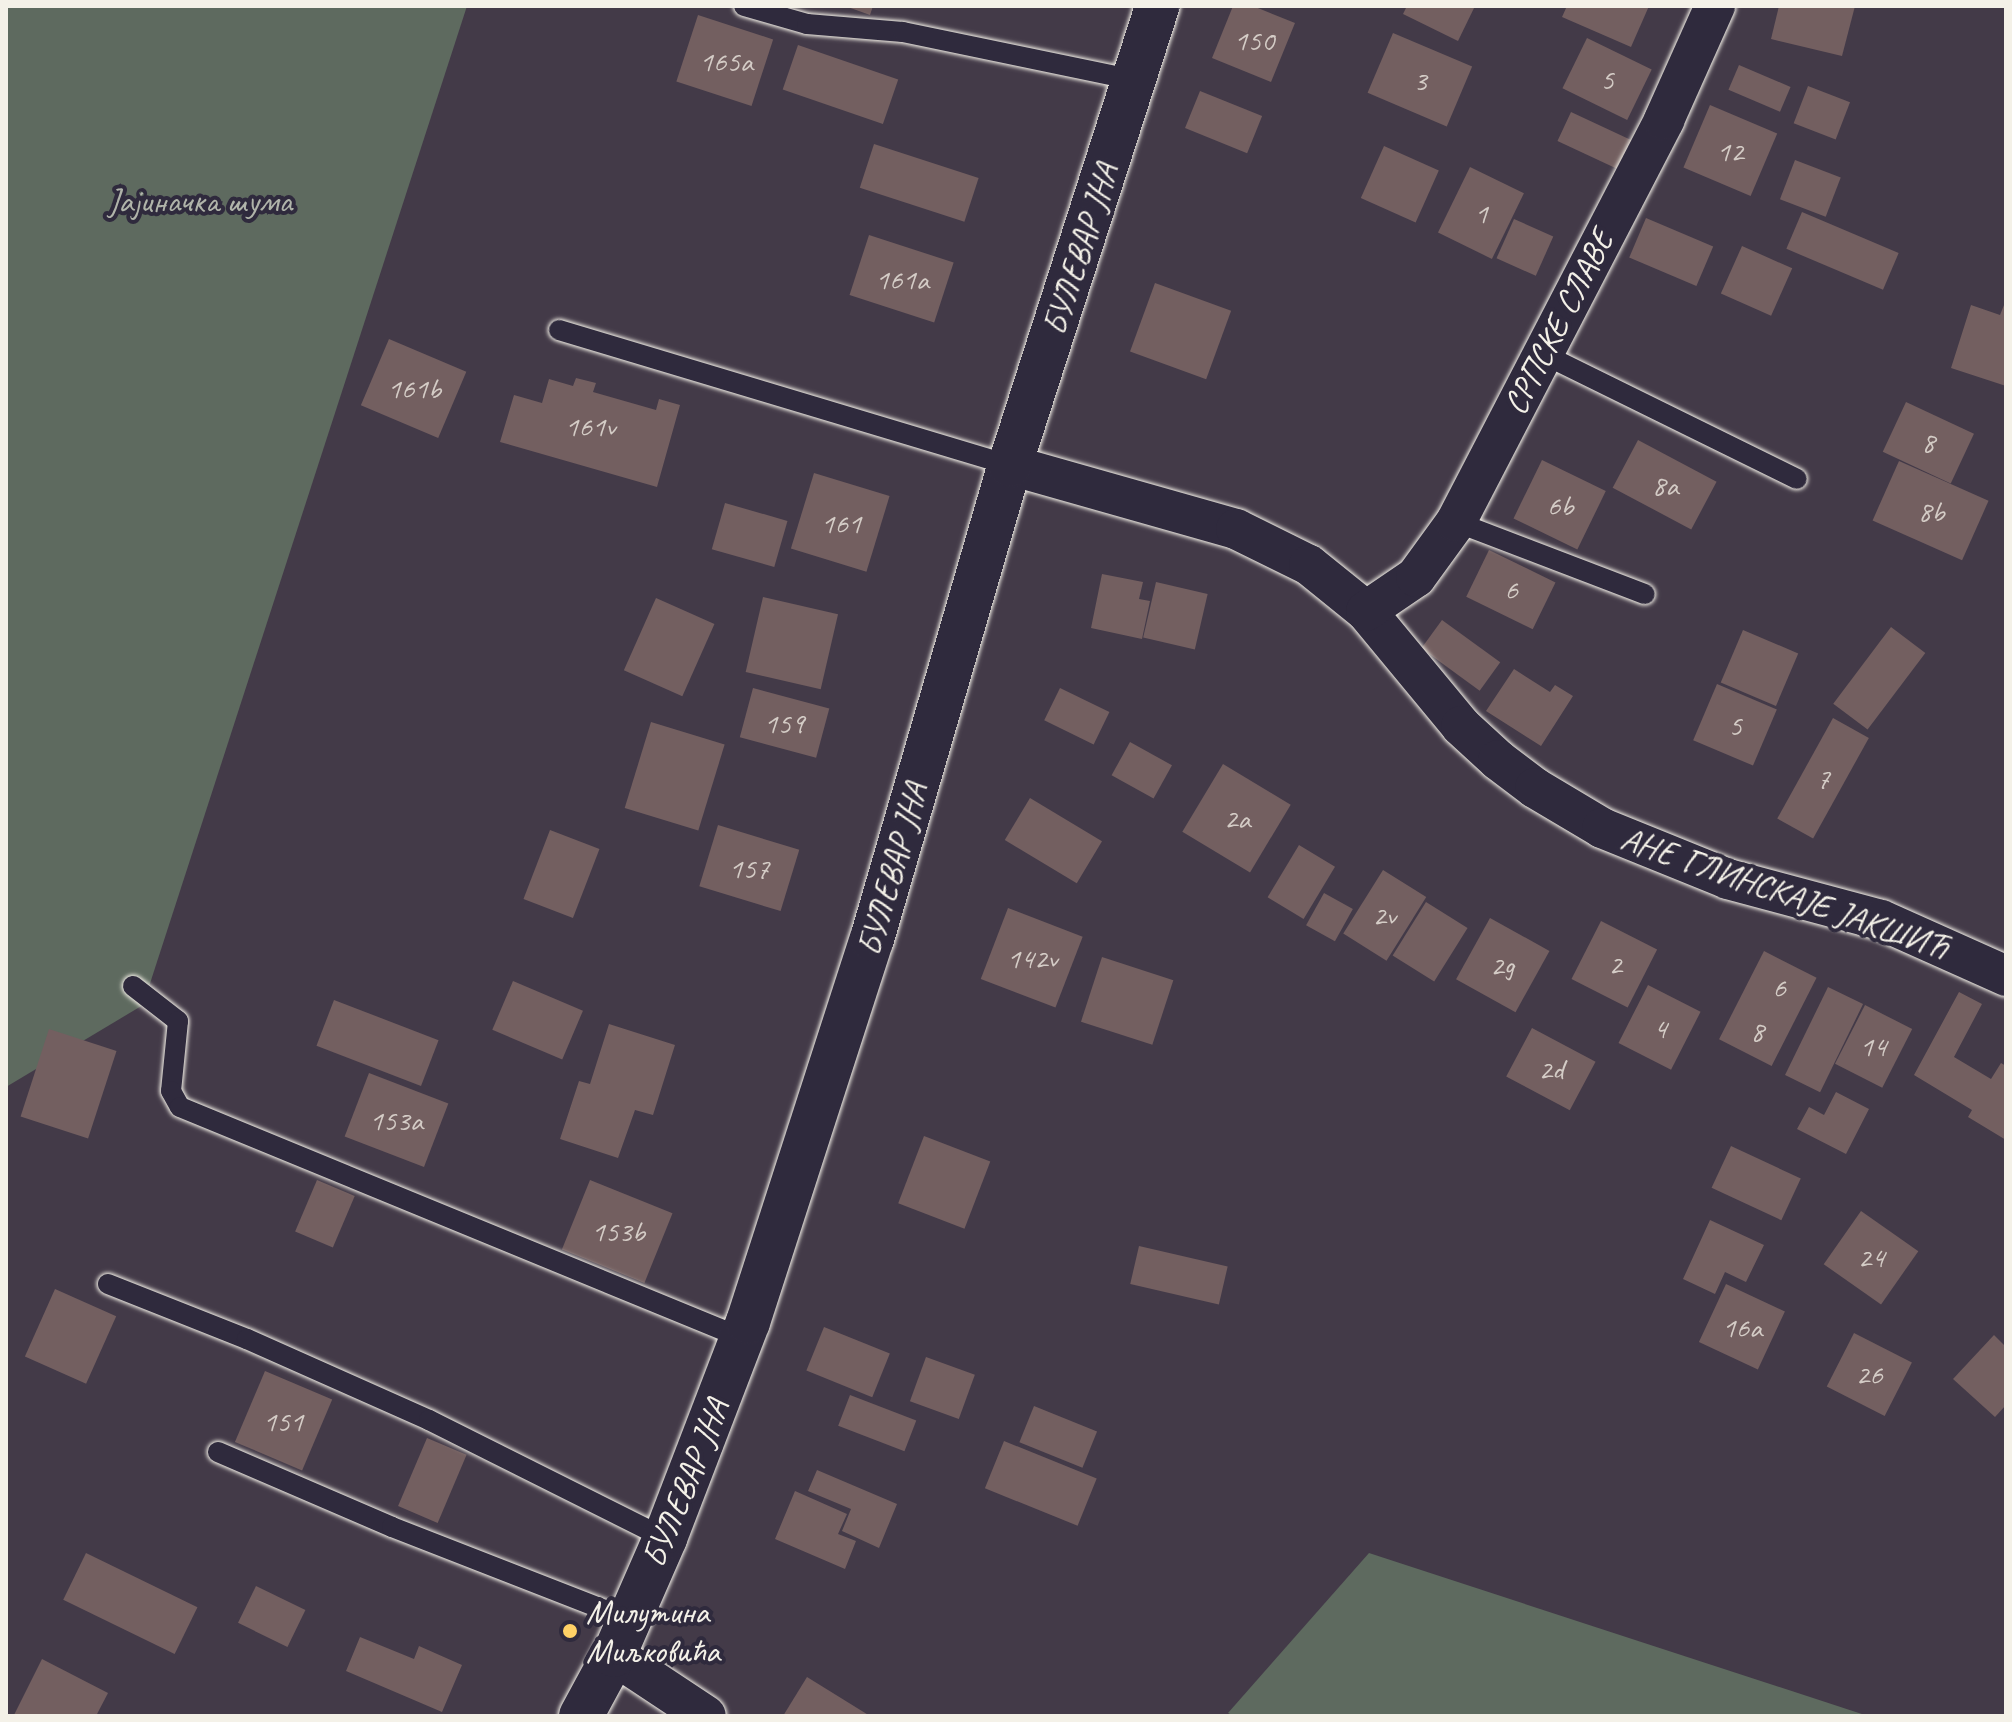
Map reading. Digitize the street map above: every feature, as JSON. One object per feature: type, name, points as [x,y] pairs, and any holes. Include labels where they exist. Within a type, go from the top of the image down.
[{"type":"main road","name":"БУЛЕВАР ЈНА","points":[[581,1716],[622,1638],[665,1538],[742,1338],[872,939],[1010,465],[1157,6]]},
{"type":"street","name":"СРПСКЕ СЛАВЕ","points":[[1366,611],[1416,577],[1456,522],[1664,120],[1715,6]]},
{"type":"street","name":"АНЕ ГЛИНСКАЈЕ ЈАКШИЋ","points":[[1010,465],[1236,529],[1309,565],[1366,611],[1461,726],[1535,788],[1602,828],[1728,879],[1881,920],[2006,976]]},
{"type":"street","points":[[622,1638],[706,1716]]},
{"type":"lane","points":[[744,6],[807,24],[903,32],[1135,80]]},
{"type":"lane","points":[[559,330],[1010,465]]},
{"type":"lane","points":[[1541,353],[1797,479]]},
{"type":"lane","points":[[1456,522],[1645,594]]},
{"type":"lane","points":[[133,986],[178,1021],[171,1091],[180,1107],[742,1338]]},
{"type":"lane","points":[[108,1284],[247,1339],[415,1414],[665,1538]]},
{"type":"lane","points":[[218,1452],[392,1527],[622,1638]]},
{"type":"green space","name":"Јајиначка шума","points":[[6,6],[467,6],[143,1005],[6,1087]]},
{"type":"green space","points":[[1369,1553],[1868,1716],[1234,1716],[1228,1713]]},
{"type":"building","points":[[845,6],[873,6],[870,15]]},
{"type":"building","points":[[1233,6],[1253,6],[1295,23],[1271,82],[1212,58]]},
{"type":"building","points":[[1407,6],[1475,6],[1458,41],[1403,14]]},
{"type":"building","points":[[1567,6],[1649,6],[1631,47],[1562,17]]},
{"type":"building","points":[[1779,6],[1855,6],[1842,56],[1771,39]]},
{"type":"building","points":[[698,15],[773,39],[752,106],[676,82]]},
{"type":"building","points":[[1393,33],[1472,67],[1447,126],[1368,93]]},
{"type":"building","points":[[1587,38],[1652,70],[1627,120],[1562,88]]},
{"type":"building","points":[[798,45],[898,80],[883,124],[783,89]]},
{"type":"building","points":[[1739,65],[1791,87],[1780,112],[1728,90]]},
{"type":"building","points":[[1808,86],[1850,102],[1836,139],[1794,123]]},
{"type":"building","points":[[1200,91],[1262,116],[1247,153],[1185,128]]},
{"type":"building","points":[[1710,105],[1777,134],[1751,196],[1683,168]]},
{"type":"building","points":[[1571,112],[1633,141],[1619,170],[1557,141]]},
{"type":"building","points":[[874,144],[979,178],[964,222],[860,188]]},
{"type":"building","points":[[1384,146],[1439,170],[1416,222],[1361,198]]},
{"type":"building","points":[[1795,160],[1841,178],[1826,217],[1780,199]]},
{"type":"building","points":[[1470,167],[1524,193],[1492,259],[1438,233]]},
{"type":"building","points":[[1802,212],[1899,253],[1883,290],[1786,249]]},
{"type":"building","points":[[1646,218],[1713,247],[1696,286],[1629,258]]},
{"type":"building","points":[[1514,219],[1553,236],[1536,276],[1497,258]]},
{"type":"building","points":[[869,235],[954,263],[934,322],[850,295]]},
{"type":"building","points":[[1742,246],[1792,268],[1771,316],[1721,294]]},
{"type":"building","points":[[1155,283],[1231,311],[1206,379],[1130,352]]},
{"type":"building","points":[[2006,300],[2006,386],[1951,368],[1971,305],[2000,315]]},
{"type":"building","points":[[389,339],[466,372],[438,438],[361,405]]},
{"type":"building","points":[[576,378],[596,383],[593,392],[656,410],[659,399],[680,405],[657,487],[500,442],[514,395],[542,403],[549,379],[573,386]]},
{"type":"building","points":[[1906,402],[1974,434],[1951,484],[1883,452]]},
{"type":"building","points":[[1638,440],[1717,482],[1691,529],[1613,488]]},
{"type":"building","points":[[1542,460],[1606,491],[1577,550],[1514,518]]},
{"type":"building","points":[[1899,461],[1989,501],[1962,560],[1873,520]]},
{"type":"building","points":[[814,473],[890,496],[866,572],[791,549]]},
{"type":"building","points":[[725,503],[787,521],[774,567],[712,549]]},
{"type":"building","points":[[1489,550],[1556,582],[1533,629],[1466,597]]},
{"type":"building","points":[[1102,574],[1143,582],[1139,599],[1150,601],[1142,639],[1091,628]]},
{"type":"building","points":[[1156,582],[1208,594],[1195,649],[1143,638]]},
{"type":"building","points":[[763,597],[838,614],[821,689],[746,672]]},
{"type":"building","points":[[656,598],[714,624],[682,696],[624,670]]},
{"type":"building","points":[[1442,620],[1500,662],[1480,691],[1421,648]]},
{"type":"building","points":[[1891,627],[1925,653],[1868,730],[1833,704]]},
{"type":"building","points":[[1743,630],[1798,653],[1776,706],[1721,682]]},
{"type":"building","points":[[1514,669],[1550,692],[1555,685],[1573,696],[1541,746],[1486,711]]},
{"type":"building","points":[[1717,684],[1777,709],[1753,766],[1693,740]]},
{"type":"building","points":[[753,688],[829,708],[816,758],[740,737]]},
{"type":"building","points":[[1060,688],[1109,712],[1094,744],[1044,720]]},
{"type":"building","points":[[1833,718],[1869,738],[1813,838],[1777,819]]},
{"type":"building","points":[[651,722],[725,745],[698,831],[625,808]]},
{"type":"building","points":[[1130,742],[1172,765],[1154,799],[1112,775]]},
{"type":"building","points":[[1223,764],[1291,805],[1250,872],[1182,832]]},
{"type":"building","points":[[1030,798],[1102,841],[1077,883],[1005,840]]},
{"type":"building","points":[[718,825],[799,850],[781,911],[699,886]]},
{"type":"building","points":[[550,830],[599,849],[573,918],[523,899]]},
{"type":"building","points":[[1299,845],[1335,867],[1304,919],[1268,897]]},
{"type":"building","points":[[1383,870],[1426,897],[1387,961],[1343,934]]},
{"type":"building","points":[[1324,893],[1353,909],[1335,941],[1306,925]]},
{"type":"building","points":[[1426,902],[1468,928],[1434,981],[1393,955]]},
{"type":"building","points":[[1008,908],[1083,937],[1055,1008],[981,979]]},
{"type":"building","points":[[1490,918],[1549,951],[1516,1012],[1456,979]]},
{"type":"building","points":[[1601,921],[1657,950],[1628,1008],[1571,979]]},
{"type":"building","points":[[1764,951],[1817,978],[1772,1066],[1719,1039]]},
{"type":"building","points":[[1102,957],[1173,980],[1152,1045],[1081,1022]]},
{"type":"building","points":[[513,981],[583,1011],[562,1059],[492,1030]]},
{"type":"building","points":[[1648,985],[1701,1012],[1671,1070],[1618,1043]]},
{"type":"building","points":[[1828,987],[1863,1004],[1820,1092],[1785,1075]]},
{"type":"building","points":[[1959,992],[1982,1004],[1954,1057],[1991,1079],[2001,1063],[2006,1066],[2006,1140],[1968,1117],[1972,1110],[1914,1075]]},
{"type":"building","points":[[334,1000],[439,1040],[421,1086],[316,1046]]},
{"type":"building","points":[[1865,1005],[1912,1029],[1882,1088],[1835,1064]]},
{"type":"building","points":[[609,1024],[675,1045],[653,1115],[635,1110],[618,1158],[560,1139],[579,1081],[590,1084]]},
{"type":"building","points":[[1532,1028],[1596,1062],[1570,1110],[1506,1077]]},
{"type":"building","points":[[49,1029],[117,1051],[88,1138],[21,1116]]},
{"type":"building","points":[[369,1073],[448,1103],[424,1167],[345,1136]]},
{"type":"building","points":[[1836,1092],[1869,1109],[1846,1154],[1797,1129],[1809,1107],[1824,1115]]},
{"type":"building","points":[[924,1136],[990,1161],[964,1229],[898,1203]]},
{"type":"building","points":[[1731,1146],[1801,1179],[1781,1220],[1712,1188]]},
{"type":"building","points":[[317,1180],[355,1196],[333,1248],[295,1232]]},
{"type":"building","points":[[590,1180],[673,1213],[644,1283],[562,1250]]},
{"type":"building","points":[[1861,1211],[1918,1251],[1881,1304],[1824,1264]]},
{"type":"building","points":[[1710,1220],[1764,1245],[1746,1282],[1725,1272],[1715,1294],[1683,1279]]},
{"type":"building","points":[[1139,1246],[1228,1266],[1219,1304],[1130,1284]]},
{"type":"building","points":[[1726,1284],[1785,1311],[1758,1369],[1699,1342]]},
{"type":"building","points":[[55,1289],[116,1316],[86,1384],[25,1357]]},
{"type":"building","points":[[824,1327],[890,1354],[872,1397],[806,1371]]},
{"type":"building","points":[[1854,1333],[1912,1363],[1885,1416],[1827,1386]]},
{"type":"building","points":[[1994,1335],[2006,1347],[2006,1405],[1995,1417],[1953,1379]]},
{"type":"building","points":[[926,1357],[975,1375],[959,1419],[910,1401]]},
{"type":"building","points":[[265,1371],[332,1400],[302,1470],[235,1442]]},
{"type":"building","points":[[850,1395],[916,1420],[904,1451],[838,1426]]},
{"type":"building","points":[[1034,1406],[1097,1431],[1082,1468],[1019,1442]]},
{"type":"building","points":[[427,1438],[467,1455],[438,1523],[398,1506]]},
{"type":"building","points":[[1004,1441],[1097,1478],[1078,1526],[985,1488]]},
{"type":"building","points":[[817,1470],[897,1504],[879,1548],[842,1531],[851,1509],[808,1491]]},
{"type":"building","points":[[795,1491],[847,1514],[838,1534],[856,1541],[845,1569],[775,1539]]},
{"type":"building","points":[[86,1553],[197,1607],[175,1654],[63,1600]]},
{"type":"building","points":[[256,1586],[305,1610],[287,1647],[238,1623]]},
{"type":"building","points":[[360,1637],[414,1659],[419,1646],[462,1665],[442,1712],[346,1671]]},
{"type":"building","points":[[42,1659],[108,1693],[96,1716],[14,1715]]},
{"type":"building","points":[[807,1677],[870,1716],[783,1716]]},
{"type":"place","name":"Милутина Миљковића","points":[[570,1631]]}]
